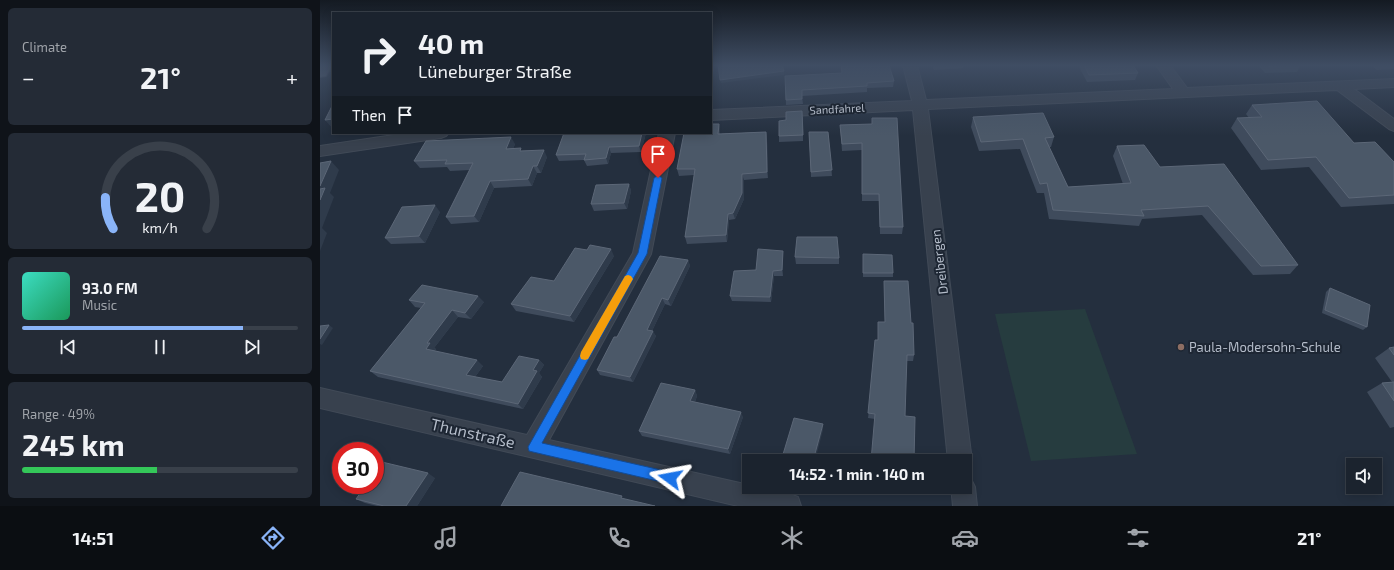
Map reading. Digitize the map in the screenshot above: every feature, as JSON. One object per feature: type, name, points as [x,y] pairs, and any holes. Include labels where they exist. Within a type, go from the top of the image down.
[{"type":"street","name":"Dreibergen","points":[[916,89],[920,105],[948,342],[959,454]]},
{"type":"street","points":[[1180,89],[1183,93]]},
{"type":"street","name":"Sandfahrel","points":[[712,115],[1269,89]]},
{"type":"street","points":[[1344,89],[1394,126]]},
{"type":"street","points":[[320,151],[434,134]]},
{"type":"street","points":[[533,447],[642,254],[667,134]]},
{"type":"street","name":"Thunstraße","points":[[320,398],[789,506]]},
{"type":"street","points":[[964,494],[965,506]]},
{"type":"green space","points":[[1085,309],[1137,454],[1031,461],[995,314]]},
{"type":"building","points":[[786,89],[825,89],[802,90],[802,99],[786,100]]},
{"type":"building","points":[[1317,101],[1354,143],[1375,142],[1394,162],[1394,195],[1349,198],[1316,157],[1268,160],[1237,118],[1262,117],[1252,105]]},
{"type":"building","points":[[332,106],[332,119],[325,120]]},
{"type":"building","points":[[802,111],[803,135],[779,136],[779,121],[786,120],[786,112]]},
{"type":"building","points":[[1043,113],[1054,137],[1045,138],[1068,187],[1131,183],[1117,146],[1144,145],[1160,167],[1224,164],[1298,265],[1261,266],[1208,206],[1141,210],[1144,216],[1053,210],[1047,183],[1040,184],[1023,139],[981,142],[973,117]]},
{"type":"building","points":[[872,118],[897,118],[903,227],[880,227],[879,194],[862,194],[862,143],[842,144],[840,125],[872,124]]},
{"type":"building","points":[[712,124],[719,124],[718,134],[766,132],[767,172],[742,174],[742,193],[733,213],[728,214],[726,235],[685,237],[695,169],[677,169],[684,134],[712,134]]},
{"type":"building","points":[[809,132],[828,132],[832,170],[811,172]]},
{"type":"building","points":[[564,134],[642,134],[639,146],[609,147],[606,158],[584,160],[586,154],[556,155]]},
{"type":"building","points":[[511,137],[506,149],[521,148],[520,151],[544,150],[537,166],[533,166],[528,179],[490,181],[474,216],[446,217],[473,163],[445,164],[447,160],[414,161],[426,141]]},
{"type":"building","points":[[331,161],[320,186],[320,163]]},
{"type":"building","points":[[629,184],[624,203],[591,204],[596,185]]},
{"type":"building","points":[[325,188],[320,200],[320,189]]},
{"type":"building","points":[[435,205],[419,236],[385,238],[402,207]]},
{"type":"building","points":[[797,237],[837,237],[839,258],[795,257]]},
{"type":"building","points":[[590,245],[611,249],[570,316],[511,304],[531,277],[554,281],[575,248],[587,250]]},
{"type":"building","points":[[758,249],[783,251],[782,270],[773,271],[770,297],[730,296],[734,271],[756,270]]},
{"type":"building","points":[[863,254],[892,255],[893,273],[863,273]]},
{"type":"building","points":[[660,256],[688,260],[668,300],[662,298],[647,330],[653,331],[630,377],[597,370],[614,337],[617,337]]},
{"type":"building","points":[[884,281],[908,281],[911,323],[913,323],[914,355],[907,355],[905,416],[915,417],[914,454],[872,454],[875,414],[868,413],[875,340],[878,340],[878,322],[885,322]]},
{"type":"building","points":[[422,285],[478,296],[465,313],[452,310],[427,343],[430,343],[426,349],[477,360],[466,375],[502,382],[519,356],[539,360],[533,370],[537,371],[518,404],[370,371],[425,303],[409,300]]},
{"type":"building","points":[[1330,288],[1370,305],[1367,327],[1325,310]]},
{"type":"building","points":[[329,325],[320,339],[320,326]]},
{"type":"building","points":[[1394,347],[1394,355],[1389,348]]},
{"type":"building","points":[[1394,382],[1394,401],[1382,383]]},
{"type":"building","points":[[661,383],[695,390],[690,401],[741,412],[728,449],[639,431]]},
{"type":"building","points":[[794,418],[823,424],[815,454],[783,454]]},
{"type":"building","points":[[384,462],[428,473],[406,506],[384,506],[356,499],[360,494],[384,494]]},
{"type":"building","points":[[520,472],[622,496],[621,498],[655,506],[501,506]]},
{"type":"slow traffic","points":[[585,356],[628,279]]},
{"type":"place","name":"Paula-Modersohn-Schule","points":[[1181,347]]},
{"type":"route","points":[[658,178],[642,254],[533,447],[670,478]]}]
